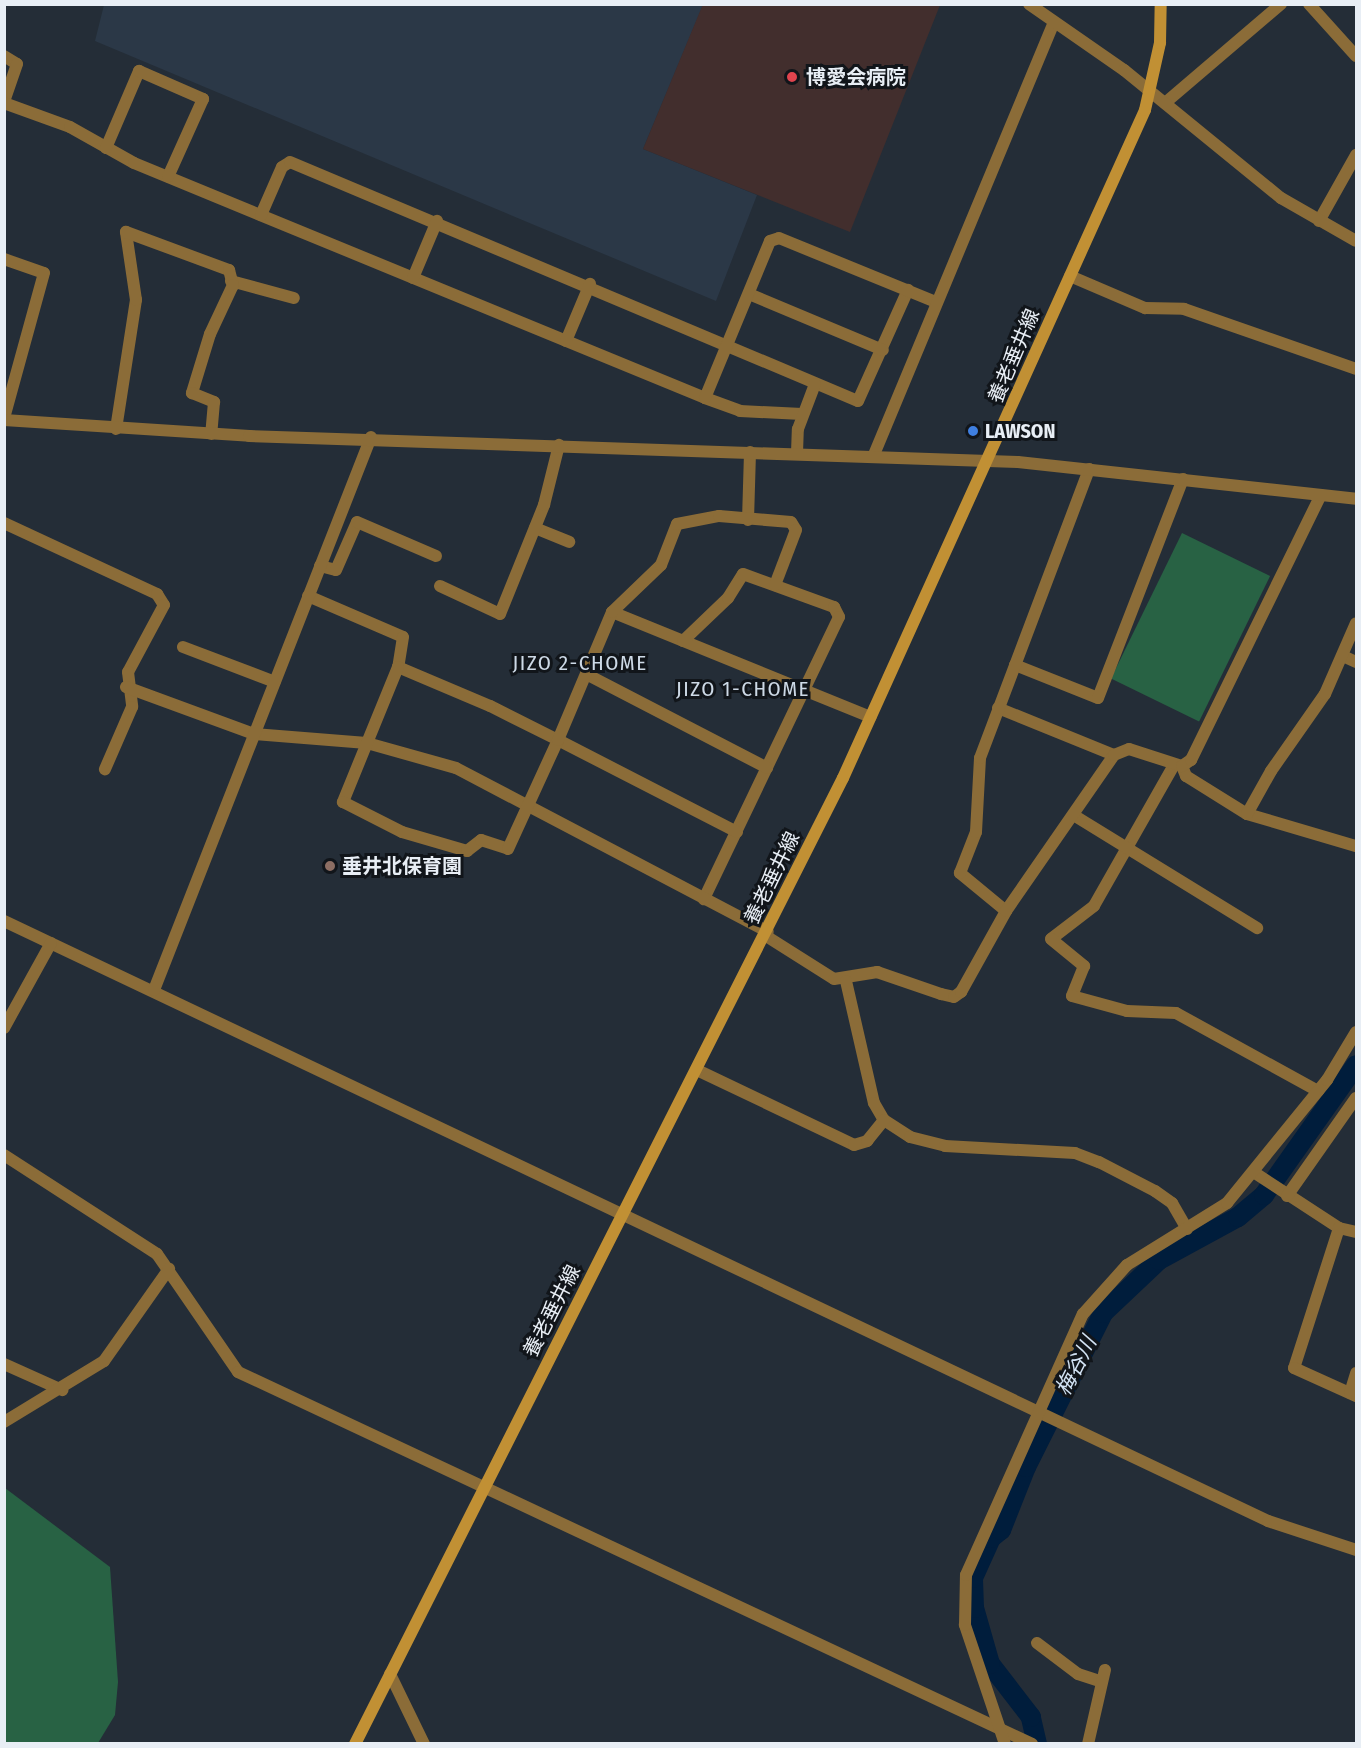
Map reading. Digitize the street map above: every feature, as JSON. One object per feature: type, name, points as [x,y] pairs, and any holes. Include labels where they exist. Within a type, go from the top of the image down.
[{"type":"main road","name":"養老垂井線","points":[[355,1743],[767,934],[870,717],[987,462],[1151,92],[1161,4]]},
{"type":"street","points":[[1029,4],[1151,92],[1246,172],[1319,221],[1356,241]]},
{"type":"street","points":[[1165,103],[1281,4]]},
{"type":"street","points":[[1309,4],[1356,56]]},
{"type":"street","points":[[873,457],[1054,22]]},
{"type":"street","points":[[4,56],[17,64],[4,102],[70,127],[106,148],[168,177],[705,398],[740,411],[802,414]]},
{"type":"street","points":[[106,148],[140,71],[203,99],[168,177]]},
{"type":"street","points":[[1319,221],[1356,155]]},
{"type":"street","points":[[261,215],[282,167],[290,162],[590,285],[729,344],[815,384],[862,401],[908,291]]},
{"type":"street","points":[[413,278],[437,221]]},
{"type":"street","points":[[116,429],[136,300],[126,232],[228,270],[231,280],[192,393],[213,402],[211,434]]},
{"type":"street","points":[[705,398],[771,241],[779,238],[936,302]]},
{"type":"street","points":[[4,259],[44,273],[4,419],[116,429],[211,434],[371,437],[987,462],[1089,469],[1356,499]]},
{"type":"street","points":[[1070,276],[1145,308],[1184,309],[1356,369]]},
{"type":"street","points":[[231,280],[294,298]]},
{"type":"street","points":[[566,341],[590,285]]},
{"type":"street","points":[[749,294],[883,350]]},
{"type":"street","points":[[797,453],[802,414],[815,384]]},
{"type":"street","points":[[154,990],[371,437]]},
{"type":"street","points":[[440,586],[500,614],[535,528],[559,445]]},
{"type":"street","points":[[748,520],[750,452]]},
{"type":"street","points":[[1006,911],[960,873],[976,832],[980,758],[1089,469]]},
{"type":"street","points":[[1016,665],[1098,698],[1183,479]]},
{"type":"street","points":[[1318,1091],[1176,1013],[1127,1011],[1071,996],[1084,966],[1051,939],[1094,906],[1178,766],[1191,760],[1321,495]]},
{"type":"street","points":[[308,596],[403,637],[398,668],[343,802],[402,832],[467,851],[481,840],[508,849],[558,740],[612,612],[661,565],[676,524],[719,516],[791,522],[796,530],[775,585]]},
{"type":"street","points":[[320,566],[336,570],[357,522],[436,556]]},
{"type":"street","points":[[4,523],[157,594],[164,605],[137,648],[126,687],[132,707],[105,768]]},
{"type":"street","points":[[535,528],[569,542]]},
{"type":"street","points":[[684,641],[728,598],[743,574],[834,607],[839,617],[704,899]]},
{"type":"street","points":[[612,612],[870,717]]},
{"type":"street","points":[[1247,814],[1271,771],[1320,703],[1344,656],[1356,623]]},
{"type":"street","points":[[183,647],[275,682]]},
{"type":"street","points":[[1344,656],[1356,662]]},
{"type":"street","points":[[398,668],[448,685],[737,832]]},
{"type":"street","points":[[586,674],[767,768]]},
{"type":"street","points":[[126,687],[254,734],[367,743],[456,768],[767,934],[834,979],[846,981],[878,972],[954,997],[1006,911],[1075,816],[1114,755],[1129,749],[1178,766],[1186,776],[1247,814],[1356,846]]},
{"type":"street","points":[[998,708],[1114,755]]},
{"type":"street","points":[[1075,816],[1129,846],[1257,928]]},
{"type":"street","points":[[4,921],[624,1213],[1268,1521],[1356,1550]]},
{"type":"street","points":[[4,1028],[51,943]]},
{"type":"street","points":[[846,981],[874,1103],[884,1120],[910,1137],[945,1146],[1075,1153],[1099,1162],[1155,1191],[1172,1203],[1187,1229]]},
{"type":"street","points":[[1005,1739],[976,1663],[963,1594],[972,1555],[1093,1299],[1127,1265],[1227,1203],[1258,1175],[1318,1091],[1356,1032]]},
{"type":"street","points":[[697,1070],[854,1145],[867,1141],[884,1120]]},
{"type":"street","points":[[1284,1195],[1356,1098]]},
{"type":"street","points":[[4,1155],[138,1238],[170,1269],[238,1372],[1005,1739],[1026,1742]]},
{"type":"street","points":[[1258,1175],[1284,1195],[1339,1228],[1356,1232]]},
{"type":"street","points":[[1339,1228],[1294,1368],[1353,1395],[1356,1373]]},
{"type":"street","points":[[4,1422],[62,1390],[125,1339],[170,1269]]},
{"type":"street","points":[[4,1364],[62,1390]]},
{"type":"street","points":[[1037,1643],[1078,1674],[1103,1676],[1088,1743]]},
{"type":"street","points":[[390,1674],[424,1743]]},
{"type":"shaded area","name":"博愛会病院","points":[[703,4],[940,5],[850,232],[643,149]]},
{"type":"shaded area","points":[[104,5],[703,5],[643,149],[757,195],[716,301],[95,41]]},
{"type":"green space","points":[[1182,533],[1270,576],[1199,722],[1111,679]]},
{"type":"green space","points":[[5,1488],[110,1567],[118,1682],[115,1715],[98,1743],[5,1743]]},
{"type":"waterway","name":"梅谷川","points":[[1037,1744],[1031,1717],[990,1664],[974,1608],[973,1578],[991,1538],[1001,1530],[1026,1467],[1103,1313],[1159,1260],[1238,1217],[1264,1195],[1356,1065]]},
{"type":"place","name":"博愛会病院","points":[[792,77]]},
{"type":"place","name":"LAWSON","points":[[973,431]]},
{"type":"place","name":"垂井北保育園","points":[[330,866]]},
{"type":"district","name":"JIZO 2-CHOME","points":[[580,663]]},
{"type":"district","name":"JIZO 1-CHOME","points":[[743,689]]}]
